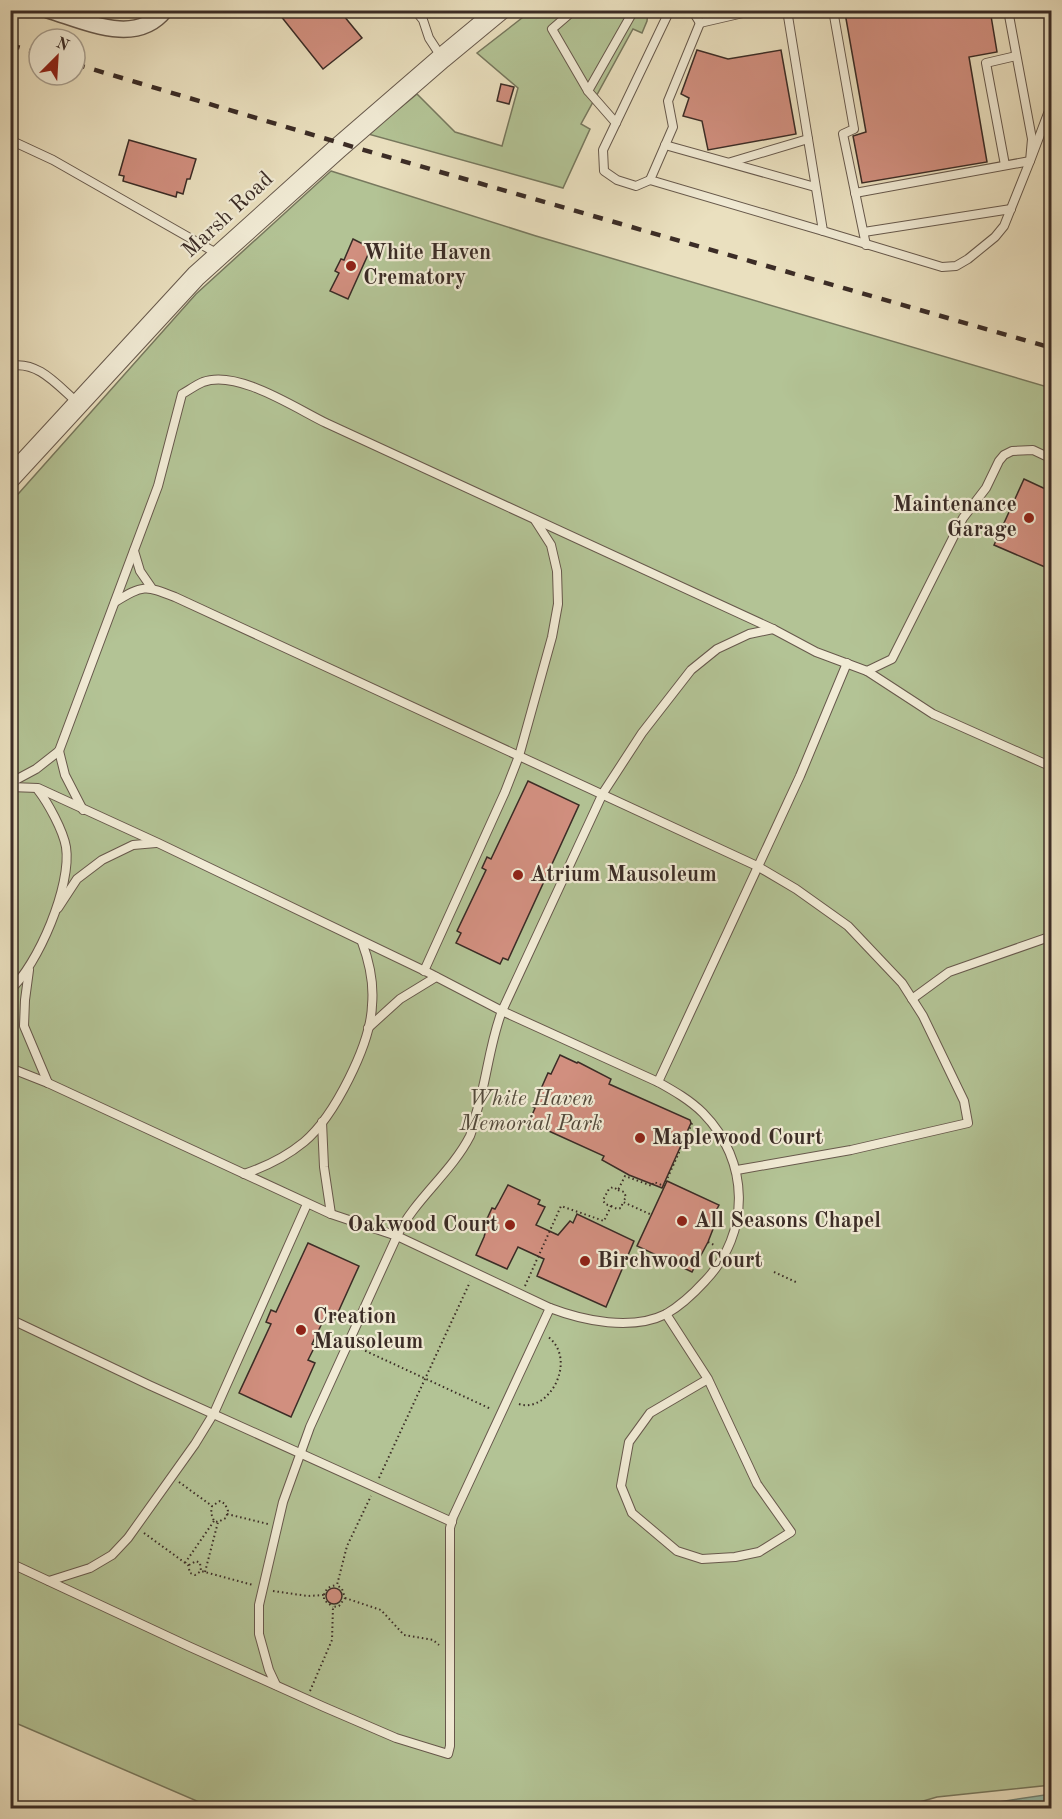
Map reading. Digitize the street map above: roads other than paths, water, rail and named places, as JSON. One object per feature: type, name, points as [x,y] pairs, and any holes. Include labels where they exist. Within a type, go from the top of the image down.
[{"type":"street","points":[[48,10],[117,30],[140,29],[160,17],[165,10]]},
{"type":"street","name":"Marsh Road","points":[[10,478],[196,276],[219,254],[500,10]]},
{"type":"lane","points":[[415,10],[423,20],[429,38],[442,58]]},
{"type":"lane","points":[[574,10],[552,29],[588,91],[616,123]]},
{"type":"lane","points":[[588,91],[634,10]]},
{"type":"lane","points":[[666,10],[668,14],[603,150],[604,171],[617,180],[636,186],[650,180],[942,267],[956,266],[995,237],[1004,226],[1052,103]]},
{"type":"lane","points":[[692,10],[700,23]]},
{"type":"lane","points":[[700,23],[756,10]]},
{"type":"lane","points":[[787,10],[823,231]]},
{"type":"lane","points":[[832,10],[854,129],[843,134],[866,244]]},
{"type":"lane","points":[[1008,10],[1032,139],[1030,160]]},
{"type":"lane","points":[[650,180],[673,127],[668,101],[700,23]]},
{"type":"lane","points":[[1005,165],[986,63],[1016,56]]},
{"type":"lane","points":[[729,163],[808,139]]},
{"type":"lane","points":[[10,140],[53,160],[219,254]]},
{"type":"lane","points":[[665,145],[815,187]]},
{"type":"lane","points":[[855,193],[1030,160]]},
{"type":"lane","points":[[864,232],[1011,209]]},
{"type":"lane","points":[[10,366],[21,364],[37,368],[79,404]]},
{"type":"lane","points":[[10,785],[59,751],[158,486],[182,394],[204,382],[232,380],[267,393],[326,423],[773,628],[816,652],[867,670],[933,714],[1052,767]]},
{"type":"lane","points":[[867,670],[892,659],[963,518],[986,488],[1004,454],[1012,451],[1033,450],[1052,459]]},
{"type":"lane","points":[[424,971],[519,756],[552,637],[558,604],[557,571],[551,545],[534,519]]},
{"type":"lane","points":[[134,551],[140,571],[152,587],[757,866],[796,889],[848,926],[902,983],[912,999],[963,1101],[968,1124],[851,1150],[737,1170]]},
{"type":"lane","points":[[115,602],[134,591],[152,587]]},
{"type":"lane","points":[[276,1686],[259,1634],[259,1605],[283,1502],[300,1453],[404,1221],[440,1180],[470,1136],[485,1085],[493,1034],[603,793],[647,725],[691,670],[717,649],[749,634],[773,628]]},
{"type":"lane","points":[[658,1082],[800,776],[848,663]]},
{"type":"lane","points":[[59,751],[65,775],[84,810]]},
{"type":"lane","points":[[10,785],[38,789],[158,843],[502,1011],[658,1082],[681,1095],[699,1109],[721,1134],[731,1153],[737,1170],[738,1214],[734,1233],[715,1271],[693,1293],[666,1314],[636,1322],[597,1322],[550,1308],[397,1236],[307,1204],[48,1083],[10,1068]]},
{"type":"lane","points":[[38,789],[50,805],[66,847],[64,874],[56,911]]},
{"type":"lane","points":[[10,990],[21,980],[56,911],[77,879],[102,860],[133,845],[158,843]]},
{"type":"lane","points":[[912,999],[949,972],[1052,936]]},
{"type":"lane","points":[[244,1174],[265,1167],[305,1142],[331,1113],[363,1044],[373,1005],[369,959],[362,942]]},
{"type":"lane","points":[[30,964],[24,1026],[48,1083]]},
{"type":"lane","points":[[367,1029],[400,999],[436,977]]},
{"type":"lane","points":[[322,1122],[324,1167],[331,1214]]},
{"type":"lane","points":[[49,1581],[90,1568],[112,1555],[136,1527],[195,1444],[214,1413],[307,1204]]},
{"type":"lane","points":[[10,1563],[276,1686],[396,1738],[448,1754],[451,1653],[450,1528],[550,1308]]},
{"type":"lane","points":[[666,1314],[708,1379],[757,1484],[791,1533],[759,1552],[735,1557],[702,1559],[677,1551],[632,1513],[621,1486],[629,1442],[650,1413],[708,1379]]},
{"type":"lane","points":[[10,1319],[149,1385],[452,1522]]},
{"type":"railway","points":[[10,45],[27,50]]},
{"type":"railway","points":[[87,68],[357,148],[1052,348]]},
{"type":"place","name":"White Haven Crematory","points":[[351,266]]},
{"type":"place","name":"Maintenance Garage","points":[[1029,518]]},
{"type":"place","name":"Atrium Mausoleum","points":[[518,875]]},
{"type":"place","name":"Maplewood Court","points":[[640,1138]]},
{"type":"place","name":"All Seasons Chapel","points":[[682,1221]]},
{"type":"place","name":"Oakwood Court","points":[[510,1225]]},
{"type":"place","name":"Birchwood Court","points":[[585,1261]]},
{"type":"place","name":"Creation Mausoleum","points":[[301,1330]]},
{"type":"park label","name":"White Haven Memorial Park","points":[[531,1112]]}]
